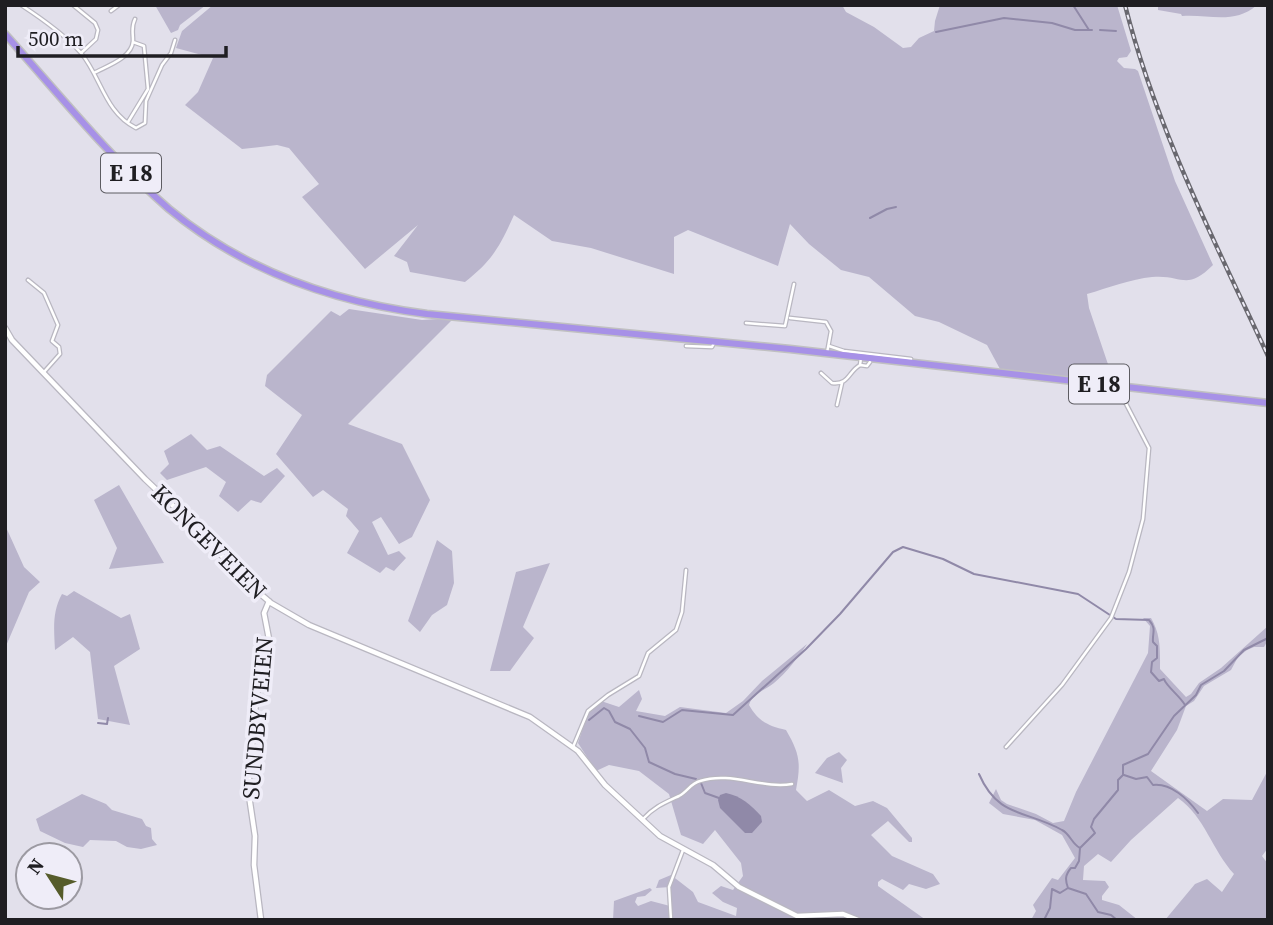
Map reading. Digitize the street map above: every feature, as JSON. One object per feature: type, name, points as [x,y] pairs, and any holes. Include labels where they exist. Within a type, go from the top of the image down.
[{"type":"highway","name":"E 18","points":[[5,36],[163,204],[222,246],[281,277],[354,302],[393,309],[686,343],[715,342],[828,350],[860,361],[1268,403]]},
{"type":"main road","name":"KONGEVEIEN","points":[[5,328],[12,340],[153,488],[206,537],[237,574],[269,601],[309,625],[520,712],[573,747],[605,785],[664,839],[713,864],[739,887],[793,914],[804,917],[844,915],[858,920]]},
{"type":"main road","name":"SUNDBYVEIEN","points":[[261,920],[255,871],[255,836],[248,789],[256,701],[262,662],[269,639],[264,615],[269,601]]},
{"type":"street","points":[[73,5],[94,23],[98,30],[96,39],[81,53]]},
{"type":"street","points":[[111,11],[119,5]]},
{"type":"street","points":[[23,6],[81,53],[105,97],[136,128],[145,123],[146,101],[162,65],[171,53],[174,40]]},
{"type":"street","points":[[94,73],[126,55],[133,42],[132,24],[135,19]]},
{"type":"street","points":[[128,122],[148,89],[144,46],[133,42]]},
{"type":"street","points":[[28,280],[44,293],[58,325],[52,341],[59,347],[60,354],[44,372]]},
{"type":"street","points":[[746,323],[783,327],[789,317],[794,285]]},
{"type":"street","points":[[789,317],[826,322],[831,331],[828,350],[911,359]]},
{"type":"street","points":[[684,351],[686,343]]},
{"type":"street","points":[[821,373],[832,383],[842,383],[848,380],[860,361],[866,366],[870,362]]},
{"type":"street","points":[[837,405],[842,383]]},
{"type":"street","points":[[1006,747],[1062,685],[1111,617],[1139,541],[1149,451],[1146,438],[1122,396],[1120,387]]},
{"type":"street","points":[[573,747],[587,712],[639,676],[648,653],[677,630],[682,612],[686,570]]},
{"type":"street","points":[[642,819],[659,804],[680,796],[694,783],[703,780],[728,777],[767,784],[792,784]]},
{"type":"street","points":[[671,920],[669,887],[683,850]]},
{"type":"shaded area","points":[[155,5],[206,5],[171,33]]},
{"type":"shaded area","points":[[213,5],[842,5],[846,12],[874,27],[903,48],[911,47],[919,38],[934,31],[940,5],[1117,5],[1131,51],[1127,57],[1117,61],[1124,68],[1138,71],[1175,181],[1213,265],[1190,280],[1144,278],[1087,294],[1089,308],[1114,382],[1000,369],[987,345],[939,322],[915,316],[869,277],[841,270],[809,244],[790,224],[778,266],[688,230],[674,237],[674,274],[591,248],[552,241],[514,215],[495,252],[465,282],[410,272],[407,262],[394,256],[418,225],[365,269],[302,197],[319,184],[289,148],[277,145],[242,149],[185,105],[198,92],[213,58],[176,48],[182,31]]},
{"type":"shaded area","points":[[1158,5],[1257,5],[1239,15],[1221,17],[1182,16],[1158,10]]},
{"type":"shaded area","points":[[349,309],[422,320],[454,318],[348,424],[402,444],[430,500],[412,537],[399,544],[381,517],[372,522],[388,555],[399,551],[406,558],[394,571],[386,567],[380,573],[347,553],[359,531],[346,516],[348,509],[323,490],[313,497],[276,454],[302,415],[265,386],[267,375],[331,311],[340,316]]},
{"type":"shaded area","points":[[191,434],[207,450],[220,446],[264,476],[277,468],[285,476],[261,503],[251,500],[238,512],[219,496],[226,482],[206,467],[167,480],[160,473],[169,464],[164,451]]},
{"type":"shaded area","points":[[119,485],[164,563],[109,569],[117,548],[94,500]]},
{"type":"shaded area","points":[[5,525],[24,567],[40,582],[29,592],[6,646]]},
{"type":"shaded area","points":[[437,540],[452,551],[454,583],[447,605],[432,615],[420,632],[408,621]]},
{"type":"shaded area","points":[[550,563],[523,627],[534,638],[510,671],[490,671],[516,572]]},
{"type":"shaded area","points":[[74,591],[121,618],[130,614],[140,649],[114,666],[130,725],[98,719],[90,652],[73,637],[55,650],[54,621],[57,607],[62,594],[67,596]]},
{"type":"shaded area","points":[[1143,618],[1151,618],[1157,630],[1160,669],[1186,697],[1268,626],[1268,640],[1264,647],[1247,650],[1238,657],[1231,670],[1204,686],[1194,701],[1186,706],[1177,730],[1151,771],[1207,811],[1223,799],[1252,800],[1268,770],[1268,848],[1262,856],[1268,864],[1268,920],[1165,920],[1195,884],[1207,879],[1222,892],[1234,874],[1202,824],[1178,798],[1111,862],[1098,854],[1084,866],[1083,880],[1105,881],[1109,887],[1102,900],[1119,905],[1138,920],[1031,920],[1036,911],[1033,905],[1052,878],[1058,880],[1075,858],[1062,835],[1035,820],[1003,814],[989,803],[996,789],[1001,800],[1007,804],[1053,823],[1064,821],[1076,792],[1148,653],[1150,626]]},
{"type":"shaded area","points":[[807,644],[783,675],[756,695],[749,705],[764,722],[786,730],[798,759],[796,790],[807,801],[829,790],[855,806],[873,801],[887,808],[912,838],[912,842],[909,842],[888,821],[871,835],[892,856],[933,874],[940,884],[926,889],[909,884],[903,890],[882,879],[878,886],[926,920],[613,920],[614,901],[650,888],[652,890],[645,896],[637,897],[635,902],[638,906],[651,901],[670,906],[670,887],[656,888],[659,880],[671,875],[693,892],[698,902],[736,916],[737,908],[712,893],[721,886],[733,890],[743,876],[741,863],[715,830],[703,844],[681,835],[669,794],[639,771],[609,765],[596,771],[578,743],[588,712],[601,701],[619,707],[639,690],[642,699],[636,711],[665,716],[680,707],[726,713]]},
{"type":"shaded area","points":[[839,752],[847,760],[841,768],[843,783],[815,773],[827,758]]},
{"type":"shaded area","points":[[726,793],[745,801],[761,816],[762,822],[752,833],[745,833],[720,808],[720,795]]},
{"type":"shaded area","points":[[82,794],[106,804],[112,810],[142,819],[146,826],[151,828],[152,839],[157,845],[141,849],[127,847],[116,841],[90,840],[84,846],[84,841],[61,841],[40,831],[36,819]]},
{"type":"waterway","points":[[1073,5],[1089,30],[1092,30]]},
{"type":"waterway","points":[[936,32],[1004,18],[1089,30]]},
{"type":"waterway","points":[[1100,30],[1116,31]]},
{"type":"waterway","points":[[870,218],[896,207]]},
{"type":"waterway","points":[[639,716],[663,722],[682,710],[733,715],[806,649],[893,552],[903,547],[943,559],[974,574],[1078,594],[1116,619],[1149,620],[1154,629],[1153,642],[1157,646],[1157,658],[1152,662],[1151,672],[1159,681],[1164,679],[1185,705]]},
{"type":"waterway","points":[[1044,920],[1050,908],[1052,889],[1060,893],[1068,888],[1068,873],[1079,861],[1080,848],[1095,833],[1091,827],[1094,819],[1118,790],[1123,765],[1148,754],[1174,716],[1196,695],[1201,685],[1224,671],[1244,650],[1268,638]]},
{"type":"waterway","points":[[589,720],[604,708],[615,722],[630,729],[645,748],[649,762],[675,774],[696,779]]},
{"type":"waterway","points":[[98,723],[107,724],[108,718]]},
{"type":"waterway","points":[[979,774],[995,799],[1004,806],[1062,830],[1080,848]]},
{"type":"waterway","points":[[1124,775],[1136,779],[1147,777],[1153,785],[1173,789],[1198,813]]},
{"type":"waterway","points":[[701,783],[705,793],[719,798]]},
{"type":"waterway","points":[[1068,888],[1086,894],[1098,912],[1111,915],[1117,920]]},
{"type":"railway","points":[[1125,5],[1138,51],[1170,140],[1268,356]]}]
